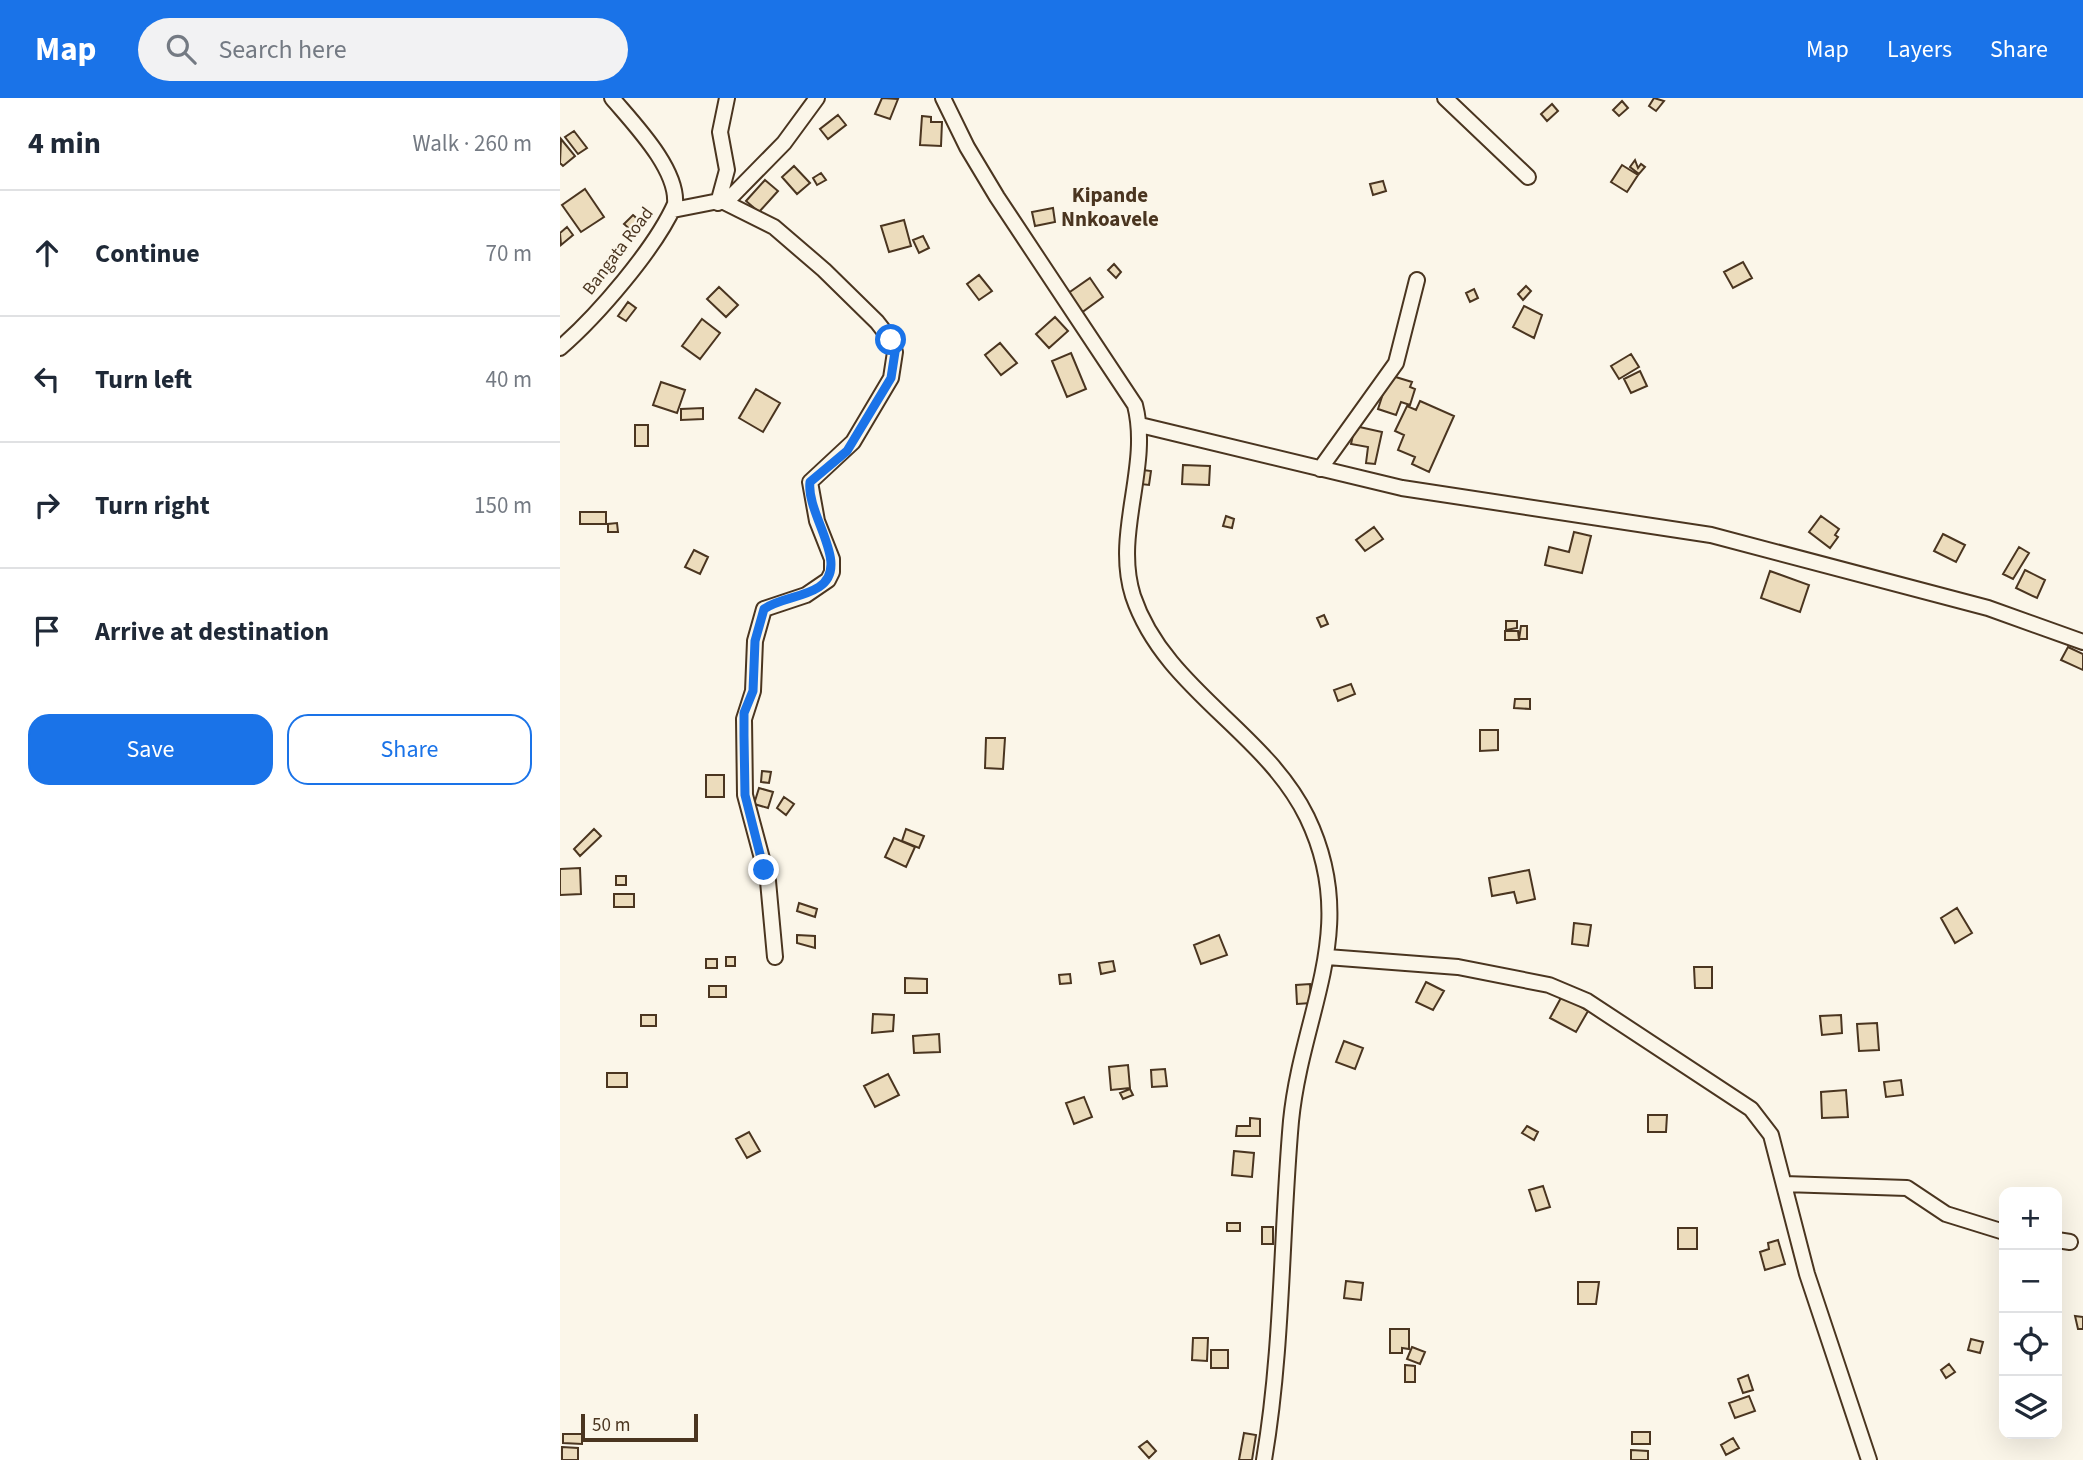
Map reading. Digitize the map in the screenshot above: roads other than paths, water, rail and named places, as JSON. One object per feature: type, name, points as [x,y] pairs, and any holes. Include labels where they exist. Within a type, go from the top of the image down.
[{"type":"street","name":"Bangata Road","points":[[560,348],[581,331],[625,276],[673,210],[676,197],[647,138],[612,98]]},
{"type":"street","points":[[721,202],[727,170],[720,132],[727,98]]},
{"type":"street","points":[[673,210],[721,202],[745,185],[784,143],[817,98]]},
{"type":"street","points":[[943,98],[967,147],[998,197],[1135,405],[1140,425],[1127,541],[1127,567],[1133,595],[1151,636],[1178,671],[1287,782],[1322,848],[1329,880],[1327,957],[1292,1116],[1283,1284],[1264,1460]]},
{"type":"street","points":[[1445,98],[1528,177]]},
{"type":"street","points":[[721,202],[774,227],[824,270],[877,322],[891,340],[895,352],[891,378],[853,442],[810,482],[817,521],[832,559],[832,572],[828,580],[813,591],[764,609],[755,641],[753,691],[744,719],[745,795],[768,881],[775,957]]},
{"type":"street","points":[[1320,469],[1396,363],[1417,280]]},
{"type":"street","points":[[1140,425],[1402,488],[1518,508],[1711,535],[1988,608],[2083,642]]},
{"type":"street","points":[[1327,957],[1470,969],[1549,985],[1587,1000],[1751,1109],[1771,1135],[1807,1274],[1869,1460]]},
{"type":"street","points":[[1784,1184],[1908,1188],[1946,1214],[1999,1230]]},
{"type":"district","name":"Kipande Nnkoavele","points":[[1110,207]]}]
